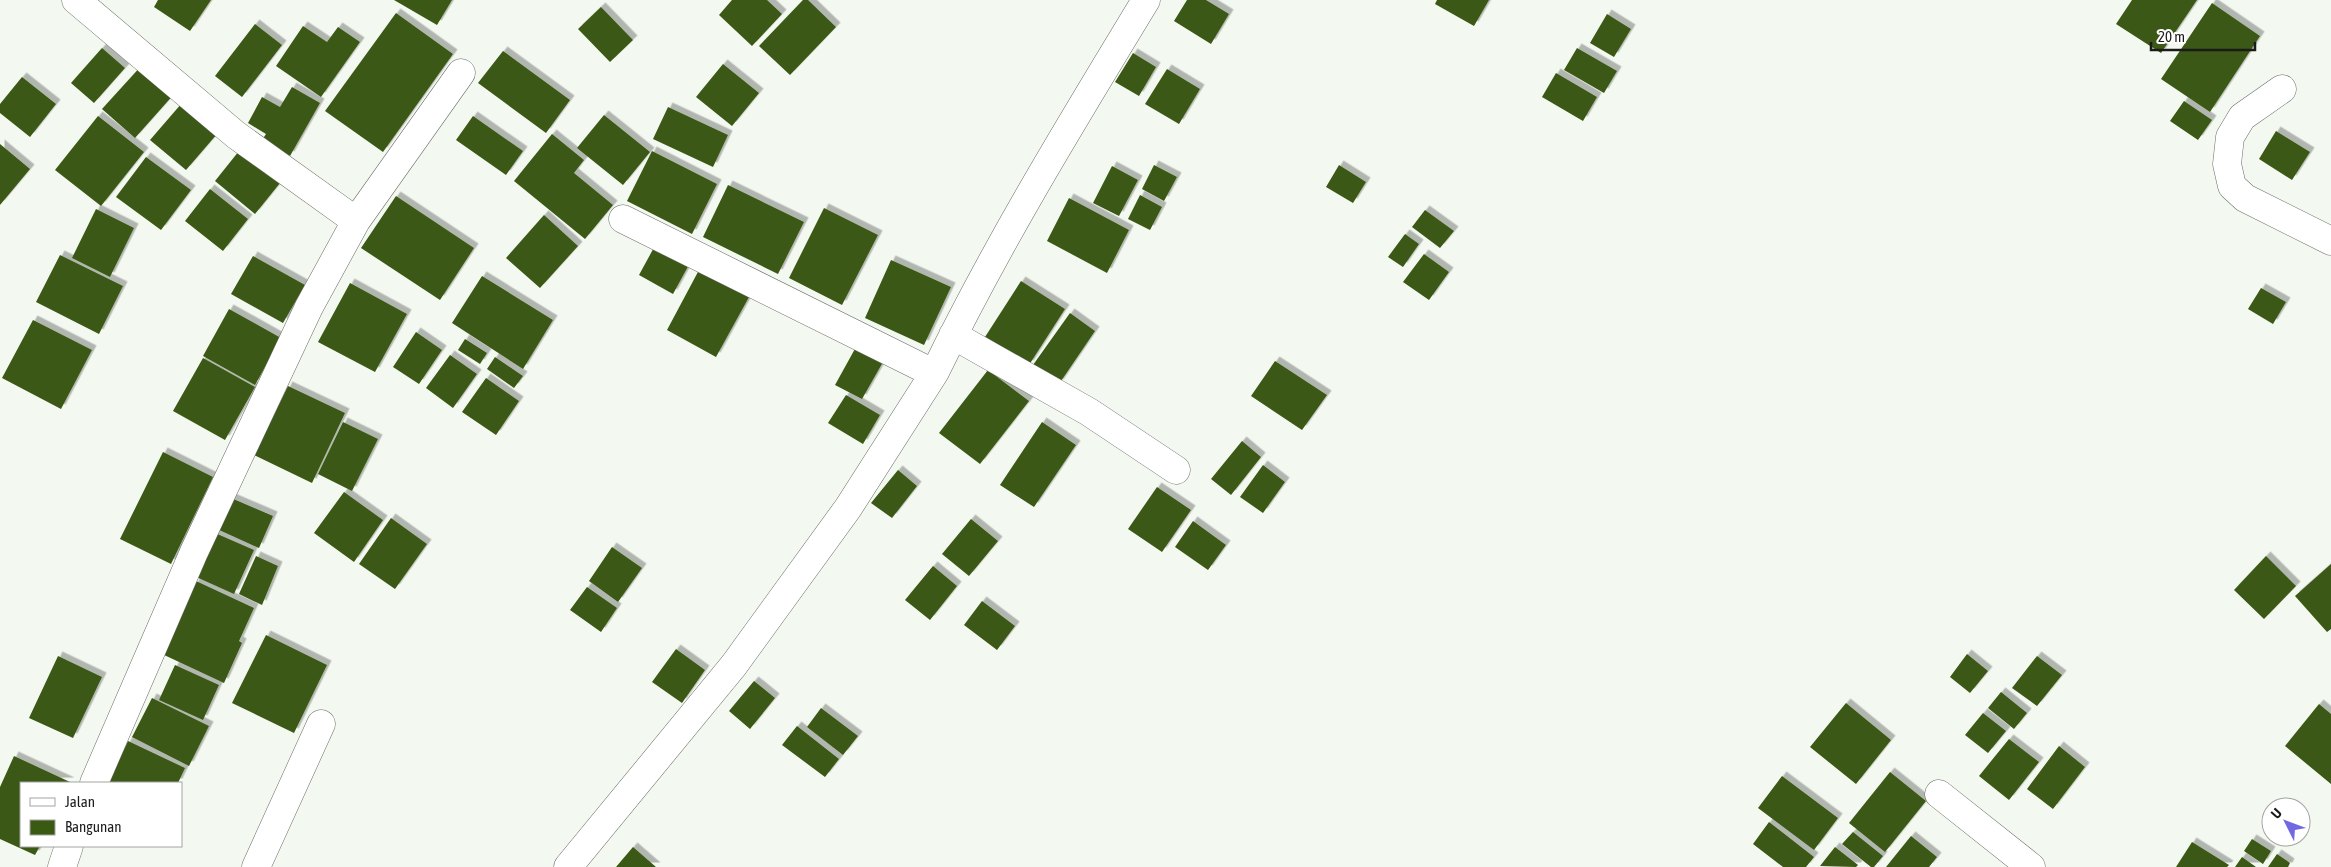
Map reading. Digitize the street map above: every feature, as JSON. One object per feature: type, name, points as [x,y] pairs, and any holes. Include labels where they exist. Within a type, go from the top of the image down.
[{"type":"street","points":[[76,0],[236,135],[356,221]]},
{"type":"street","points":[[568,867],[734,665],[848,508],[935,372],[953,335],[1064,136],[1146,0]]},
{"type":"street","points":[[94,782],[202,535],[309,307],[356,221],[461,73]]},
{"type":"street","points":[[2282,90],[2242,117],[2230,137],[2227,164],[2232,186],[2245,198],[2331,241]]},
{"type":"street","points":[[623,219],[923,368],[935,372]]},
{"type":"street","points":[[953,335],[1089,412],[1176,470]]},
{"type":"street","points":[[256,867],[321,724]]},
{"type":"street","points":[[1940,794],[2031,867]]},
{"type":"street","points":[[62,867],[70,847]]},
{"type":"building","points":[[158,0],[211,0],[190,31],[154,7]]},
{"type":"building","points":[[394,0],[452,0],[437,25]]},
{"type":"building","points":[[732,0],[767,0],[782,14],[752,46],[719,15]]},
{"type":"building","points":[[803,0],[808,0],[836,27],[790,75],[759,46]]},
{"type":"building","points":[[1187,0],[1206,0],[1229,14],[1211,44],[1174,21]]},
{"type":"building","points":[[1437,0],[1489,0],[1474,26],[1435,4]]},
{"type":"building","points":[[2132,0],[2197,0],[2161,53],[2116,24]]},
{"type":"building","points":[[2212,3],[2260,36],[2210,112],[2161,79]]},
{"type":"building","points":[[601,7],[633,40],[610,62],[578,29]]},
{"type":"building","points":[[396,13],[453,54],[383,152],[325,111]]},
{"type":"building","points":[[1607,14],[1631,29],[1614,57],[1590,43]]},
{"type":"building","points":[[255,24],[282,45],[242,97],[215,76]]},
{"type":"building","points":[[303,26],[327,42],[338,27],[360,42],[321,97],[276,66]]},
{"type":"building","points":[[102,48],[125,68],[94,103],[71,83]]},
{"type":"building","points":[[1577,48],[1617,71],[1604,93],[1564,70]]},
{"type":"building","points":[[503,51],[570,100],[546,133],[478,83]]},
{"type":"building","points":[[1133,53],[1156,67],[1139,96],[1115,82]]},
{"type":"building","points":[[143,64],[175,93],[135,138],[102,109]]},
{"type":"building","points":[[723,64],[759,93],[732,126],[696,97]]},
{"type":"building","points":[[1167,69],[1200,89],[1179,124],[1145,104]]},
{"type":"building","points":[[1556,73],[1597,97],[1583,121],[1542,97]]},
{"type":"building","points":[[22,77],[56,104],[30,137],[0,113],[0,104]]},
{"type":"building","points":[[292,87],[320,103],[290,156],[262,140],[266,134],[248,123],[262,97],[280,107]]},
{"type":"building","points":[[2184,101],[2212,120],[2198,140],[2170,121]]},
{"type":"building","points":[[182,103],[217,134],[186,170],[150,140]]},
{"type":"building","points":[[668,107],[728,135],[713,167],[653,139]]},
{"type":"building","points":[[604,115],[650,152],[623,185],[577,148]]},
{"type":"building","points":[[98,116],[144,152],[101,206],[55,170]]},
{"type":"building","points":[[473,116],[523,151],[506,175],[456,140]]},
{"type":"building","points":[[2276,131],[2310,152],[2292,180],[2259,159]]},
{"type":"building","points":[[552,134],[584,160],[574,173],[613,205],[585,239],[514,181]]},
{"type":"building","points":[[0,144],[30,169],[0,205]]},
{"type":"building","points":[[239,151],[280,183],[255,214],[215,181]]},
{"type":"building","points":[[652,151],[717,184],[692,234],[627,201]]},
{"type":"building","points":[[146,157],[191,190],[161,230],[116,197]]},
{"type":"building","points":[[1154,165],[1177,177],[1164,201],[1142,189]]},
{"type":"building","points":[[1339,165],[1366,182],[1353,203],[1326,187]]},
{"type":"building","points":[[1112,166],[1138,180],[1119,216],[1093,203]]},
{"type":"building","points":[[728,185],[804,222],[778,274],[703,237]]},
{"type":"building","points":[[210,189],[248,219],[223,251],[185,221]]},
{"type":"building","points":[[1140,195],[1162,207],[1150,230],[1128,219]]},
{"type":"building","points":[[396,196],[474,248],[440,300],[361,248]]},
{"type":"building","points":[[1069,198],[1129,230],[1107,273],[1047,241]]},
{"type":"building","points":[[824,208],[878,235],[842,305],[789,278]]},
{"type":"building","points":[[96,209],[134,228],[110,277],[72,258]]},
{"type":"building","points":[[1425,210],[1454,231],[1440,248],[1412,227]]},
{"type":"building","points":[[544,215],[578,246],[540,288],[506,258]]},
{"type":"building","points":[[1405,234],[1419,244],[1403,267],[1388,257]]},
{"type":"building","points":[[657,242],[691,261],[673,294],[639,275]]},
{"type":"building","points":[[1424,254],[1449,272],[1429,300],[1403,282]]},
{"type":"building","points":[[60,255],[123,286],[99,334],[36,302]]},
{"type":"building","points":[[253,256],[305,285],[283,323],[231,294]]},
{"type":"building","points":[[891,260],[951,287],[924,345],[865,318]]},
{"type":"building","points":[[699,270],[749,297],[716,357],[667,330]]},
{"type":"building","points":[[482,276],[553,320],[523,369],[452,323]]},
{"type":"building","points":[[1021,281],[1065,309],[1029,365],[985,337]]},
{"type":"building","points":[[350,283],[407,314],[375,372],[318,342]]},
{"type":"building","points":[[2261,288],[2286,302],[2273,324],[2248,309]]},
{"type":"building","points":[[229,309],[281,338],[255,385],[203,356]]},
{"type":"building","points":[[1070,313],[1095,331],[1059,384],[1033,365]]},
{"type":"building","points":[[33,320],[92,350],[61,409],[2,378]]},
{"type":"building","points":[[416,332],[442,350],[419,384],[393,367]]},
{"type":"building","points":[[465,339],[487,353],[480,364],[458,350]]},
{"type":"building","points":[[856,347],[883,362],[862,399],[835,385]]},
{"type":"building","points":[[450,355],[477,374],[453,408],[426,388]]},
{"type":"building","points":[[495,357],[523,376],[514,388],[487,369]]},
{"type":"building","points":[[203,358],[255,387],[225,440],[173,411]]},
{"type":"building","points":[[1275,361],[1327,395],[1302,430],[1251,396]]},
{"type":"building","points":[[988,370],[1029,401],[980,464],[939,433]]},
{"type":"building","points":[[486,378],[519,401],[496,435],[462,412]]},
{"type":"building","points":[[288,386],[345,413],[312,483],[254,455]]},
{"type":"building","points":[[846,395],[880,415],[863,444],[828,423]]},
{"type":"building","points":[[343,422],[378,439],[352,491],[318,474]]},
{"type":"building","points":[[1042,422],[1076,445],[1034,507],[1000,485]]},
{"type":"building","points":[[1242,441],[1261,457],[1231,495],[1211,479]]},
{"type":"building","points":[[163,452],[213,477],[171,564],[120,539]]},
{"type":"building","points":[[1263,465],[1285,482],[1263,513],[1240,497]]},
{"type":"building","points":[[898,470],[917,486],[892,518],[871,503]]},
{"type":"building","points":[[1157,487],[1191,510],[1162,552],[1128,529]]},
{"type":"building","points":[[344,492],[383,520],[354,562],[314,533]]},
{"type":"building","points":[[231,498],[273,516],[259,548],[217,529]]},
{"type":"building","points":[[391,518],[427,544],[395,589],[359,564]]},
{"type":"building","points":[[971,519],[998,541],[969,576],[942,554]]},
{"type":"building","points":[[1193,521],[1226,545],[1208,570],[1175,547]]},
{"type":"building","points":[[215,533],[254,550],[234,594],[194,576]]},
{"type":"building","points":[[612,547],[642,568],[618,602],[589,581]]},
{"type":"building","points":[[256,556],[278,566],[262,605],[239,594]]},
{"type":"building","points":[[2266,556],[2296,586],[2264,619],[2234,590]]},
{"type":"building","points":[[2331,564],[2331,629],[2327,632],[2295,596]]},
{"type":"building","points":[[933,566],[957,586],[930,620],[905,600]]},
{"type":"building","points":[[196,581],[254,608],[239,641],[242,643],[224,683],[162,654]]},
{"type":"building","points":[[587,587],[617,608],[601,632],[570,610]]},
{"type":"building","points":[[982,601],[1015,626],[997,650],[964,625]]},
{"type":"building","points":[[266,635],[327,665],[294,733],[232,703]]},
{"type":"building","points":[[676,649],[705,670],[682,703],[652,682]]},
{"type":"building","points":[[1967,654],[1988,671],[1970,693],[1950,677]]},
{"type":"building","points":[[58,656],[102,677],[73,738],[29,718]]},
{"type":"building","points":[[2037,656],[2062,675],[2037,706],[2012,688]]},
{"type":"building","points":[[175,665],[219,685],[203,720],[159,700]]},
{"type":"building","points":[[754,681],[775,698],[750,729],[729,711]]},
{"type":"building","points":[[2001,692],[2027,713],[2014,729],[1988,708]]},
{"type":"building","points":[[152,698],[209,726],[189,766],[132,737]]},
{"type":"building","points":[[1846,703],[1891,740],[1856,784],[1810,747]]},
{"type":"building","points":[[2319,704],[2331,714],[2331,784],[2285,746]]},
{"type":"building","points":[[821,708],[858,736],[843,755],[807,727]]},
{"type":"building","points":[[1983,713],[2006,731],[1988,753],[1965,735]]},
{"type":"building","points":[[797,726],[839,759],[825,777],[782,745]]},
{"type":"building","points":[[2009,739],[2039,762],[2009,800],[1979,776]]},
{"type":"building","points":[[128,741],[185,768],[178,782],[108,782]]},
{"type":"building","points":[[2059,746],[2085,767],[2053,809],[2027,789]]},
{"type":"building","points":[[14,756],[70,782],[20,782],[20,847],[39,847],[35,855],[0,839],[0,787]]},
{"type":"building","points":[[1890,772],[1926,801],[1885,852],[1849,823]]},
{"type":"building","points":[[1782,776],[1838,818],[1814,850],[1758,808]]},
{"type":"building","points":[[1769,822],[1814,857],[1806,867],[1783,867],[1753,844]]},
{"type":"building","points":[[1853,832],[1883,856],[1874,867],[1871,867],[1842,844]]},
{"type":"building","points":[[1911,836],[1937,857],[1929,867],[1886,867]]},
{"type":"building","points":[[2252,839],[2261,845],[2261,847],[2271,851],[2263,864],[2244,851]]},
{"type":"building","points":[[2192,842],[2229,865],[2227,867],[2176,867]]},
{"type":"building","points":[[633,847],[656,867],[616,867]]},
{"type":"building","points":[[1835,847],[1858,865],[1856,867],[1820,866]]},
{"type":"building","points":[[2277,854],[2290,863],[2288,867],[2268,867]]},
{"type":"building","points":[[2242,857],[2256,867],[2235,867]]}]
